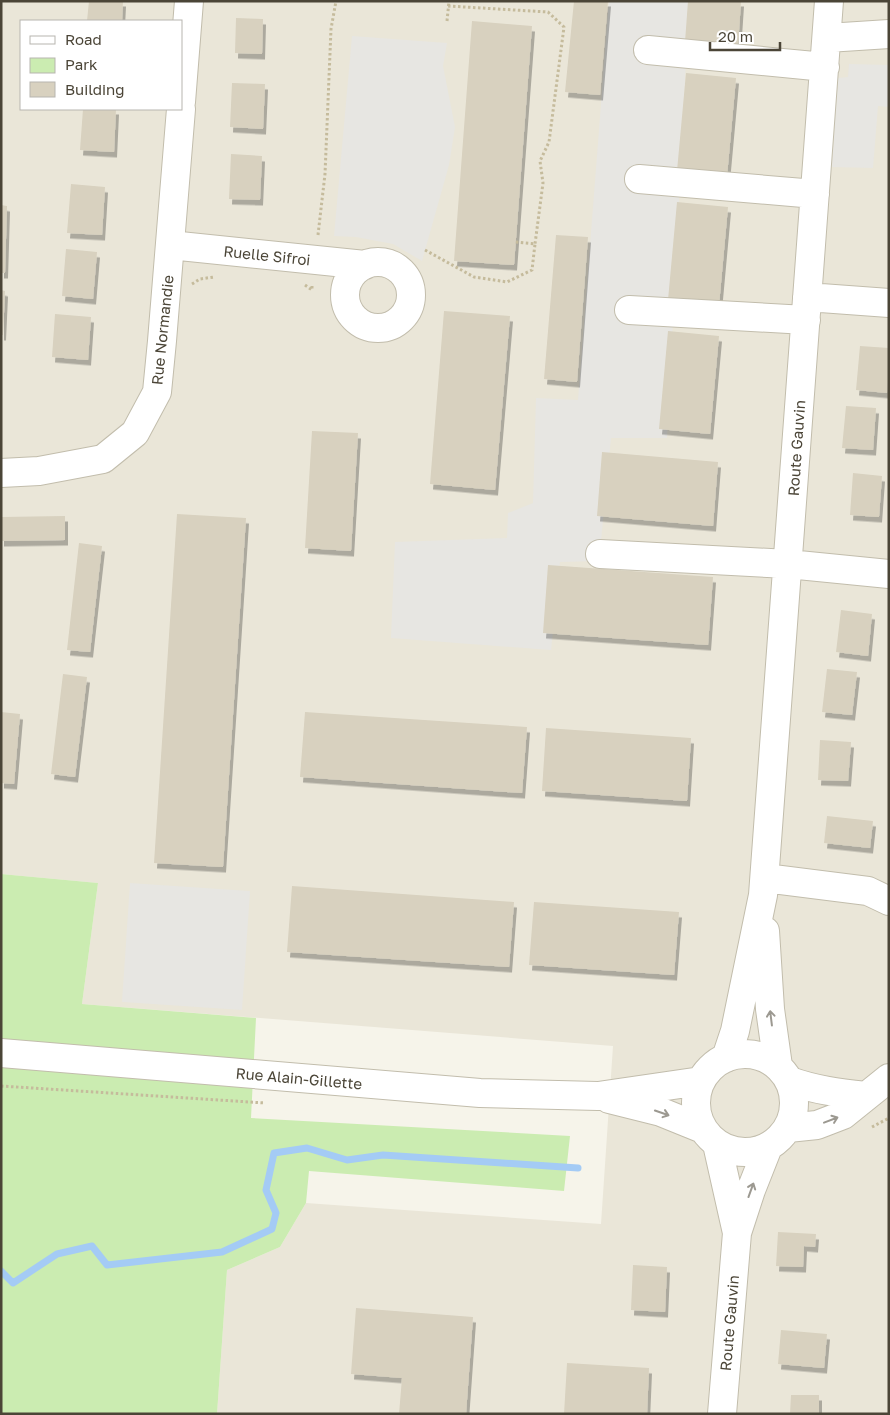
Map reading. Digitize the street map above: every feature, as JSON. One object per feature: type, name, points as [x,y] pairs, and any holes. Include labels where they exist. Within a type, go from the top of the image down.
[{"type":"street","points":[[182,89],[189,1]]},
{"type":"street","name":"Route Gauvin","points":[[784,1073],[770,1010],[764,887],[829,1]]},
{"type":"street","points":[[827,38],[889,34]]},
{"type":"street","points":[[648,50],[825,67]]},
{"type":"street","name":"Rue Normandie","points":[[1,473],[39,471],[103,459],[135,433],[157,392],[181,110]]},
{"type":"street","points":[[639,179],[815,194]]},
{"type":"street","name":"Ruelle Sifroi","points":[[170,245],[365,265]]},
{"type":"street","points":[[629,310],[807,309],[889,303]]},
{"type":"street","points":[[600,554],[788,564],[889,574]]},
{"type":"street","points":[[764,887],[868,891],[889,900]]},
{"type":"street","name":"Route Gauvin","points":[[726,1058],[735,1031],[764,887]]},
{"type":"street","name":"Rue Alain-Gillette","points":[[1,1053],[480,1093],[598,1096],[701,1081]]},
{"type":"street","points":[[784,1073],[794,1097],[794,1113],[788,1128],[779,1139],[768,1147],[756,1152],[742,1153],[729,1150],[710,1137],[697,1114],[696,1097],[701,1081],[712,1067],[726,1058],[739,1054],[753,1054],[766,1058],[784,1073],[811,1088],[866,1096]]},
{"type":"street","points":[[788,1128],[817,1126],[843,1115],[889,1078]]},
{"type":"street","name":"Rue Alain-Gillette","points":[[598,1096],[661,1112],[710,1137]]},
{"type":"street","name":"Route Gauvin","points":[[710,1137],[737,1233]]},
{"type":"street","name":"Route Gauvin","points":[[722,1414],[737,1233],[768,1147]]},
{"type":"path","points":[[318,235],[324,174],[331,29],[336,1]]},
{"type":"path","points":[[425,250],[474,277],[506,282],[532,270],[542,183],[540,161],[549,142],[564,27],[548,12],[448,3],[447,21]]},
{"type":"path","points":[[516,242],[535,244]]},
{"type":"path","points":[[1,1086],[266,1103]]},
{"type":"shaded area","points":[[1,1],[889,1],[889,1414],[217,1414],[227,1270],[280,1247],[306,1203],[601,1224],[613,1046],[82,1004],[98,883],[1,874]]},
{"type":"shaded area","points":[[609,1],[689,1],[667,438],[611,438],[599,561],[560,562],[551,650],[391,638],[395,542],[507,538],[508,513],[533,503],[536,398],[578,400]]},
{"type":"shaded area","points":[[352,36],[447,43],[443,66],[455,127],[449,165],[422,261],[393,244],[356,237],[334,236]]},
{"type":"shaded area","points":[[849,64],[889,65],[889,107],[878,106],[873,168],[832,167],[838,78],[848,77]]},
{"type":"shaded area","points":[[130,883],[250,891],[242,1010],[122,1002]]},
{"type":"green space","points":[[1,874],[98,883],[82,1004],[256,1018],[251,1118],[570,1136],[564,1191],[309,1171],[306,1203],[280,1247],[227,1270],[217,1414],[1,1414]]},
{"type":"building","points":[[89,1],[123,1],[122,20],[87,20]]},
{"type":"building","points":[[574,1],[608,1],[600,95],[565,92]]},
{"type":"building","points":[[688,1],[741,1],[738,46],[685,42]]},
{"type":"building","points":[[236,18],[263,19],[262,54],[235,53]]},
{"type":"building","points":[[472,21],[532,26],[514,265],[454,261]]},
{"type":"building","points":[[686,73],[736,78],[727,176],[677,171]]},
{"type":"building","points":[[232,83],[265,84],[263,129],[230,127]]},
{"type":"building","points":[[83,110],[116,110],[114,152],[80,150]]},
{"type":"building","points":[[231,154],[262,156],[260,200],[229,199]]},
{"type":"building","points":[[71,184],[105,187],[102,235],[67,233]]},
{"type":"building","points":[[677,202],[728,207],[719,305],[668,300]]},
{"type":"building","points":[[1,205],[7,206],[5,273],[1,273]]},
{"type":"building","points":[[556,235],[588,237],[577,382],[544,379]]},
{"type":"building","points":[[66,249],[97,252],[93,299],[62,296]]},
{"type":"building","points":[[1,290],[5,291],[3,335],[1,335]]},
{"type":"building","points":[[444,311],[510,316],[495,490],[430,484]]},
{"type":"building","points":[[55,314],[91,317],[88,360],[52,357]]},
{"type":"building","points":[[668,331],[719,336],[710,434],[659,429]]},
{"type":"building","points":[[860,346],[889,348],[887,393],[856,390]]},
{"type":"building","points":[[846,406],[876,408],[873,450],[842,448]]},
{"type":"building","points":[[312,431],[358,433],[351,551],[305,548]]},
{"type":"building","points":[[602,452],[718,462],[713,526],[597,516]]},
{"type":"building","points":[[853,473],[882,476],[879,517],[850,515]]},
{"type":"building","points":[[177,514],[246,518],[223,867],[154,863]]},
{"type":"building","points":[[65,516],[65,540],[1,541],[1,517]]},
{"type":"building","points":[[79,543],[102,546],[90,652],[67,650]]},
{"type":"building","points":[[548,565],[713,577],[708,645],[543,633]]},
{"type":"building","points":[[841,610],[872,614],[868,656],[836,652]]},
{"type":"building","points":[[827,669],[857,672],[852,715],[822,712]]},
{"type":"building","points":[[63,674],[87,677],[75,777],[51,774]]},
{"type":"building","points":[[1,712],[20,714],[14,784],[1,783]]},
{"type":"building","points":[[305,712],[527,727],[522,793],[300,777]]},
{"type":"building","points":[[546,728],[691,738],[687,801],[542,791]]},
{"type":"building","points":[[820,740],[851,742],[848,781],[818,780]]},
{"type":"building","points":[[827,816],[873,821],[870,848],[824,843]]},
{"type":"building","points":[[292,886],[514,902],[509,967],[287,952]]},
{"type":"building","points":[[534,902],[679,912],[674,975],[529,965]]},
{"type":"building","points":[[778,1232],[816,1234],[815,1247],[804,1246],[803,1267],[776,1266]]},
{"type":"building","points":[[633,1265],[667,1267],[665,1312],[631,1310]]},
{"type":"building","points":[[356,1308],[473,1317],[466,1414],[399,1414],[402,1378],[351,1374]]},
{"type":"building","points":[[781,1330],[827,1334],[824,1368],[778,1364]]},
{"type":"building","points":[[567,1363],[649,1368],[647,1414],[564,1414]]},
{"type":"building","points":[[791,1395],[819,1395],[819,1414],[790,1414]]},
{"type":"waterway","points":[[1,1271],[13,1283],[57,1254],[92,1246],[107,1265],[222,1252],[272,1229],[276,1213],[266,1190],[274,1153],[307,1148],[347,1160],[383,1155],[578,1168]]}]
